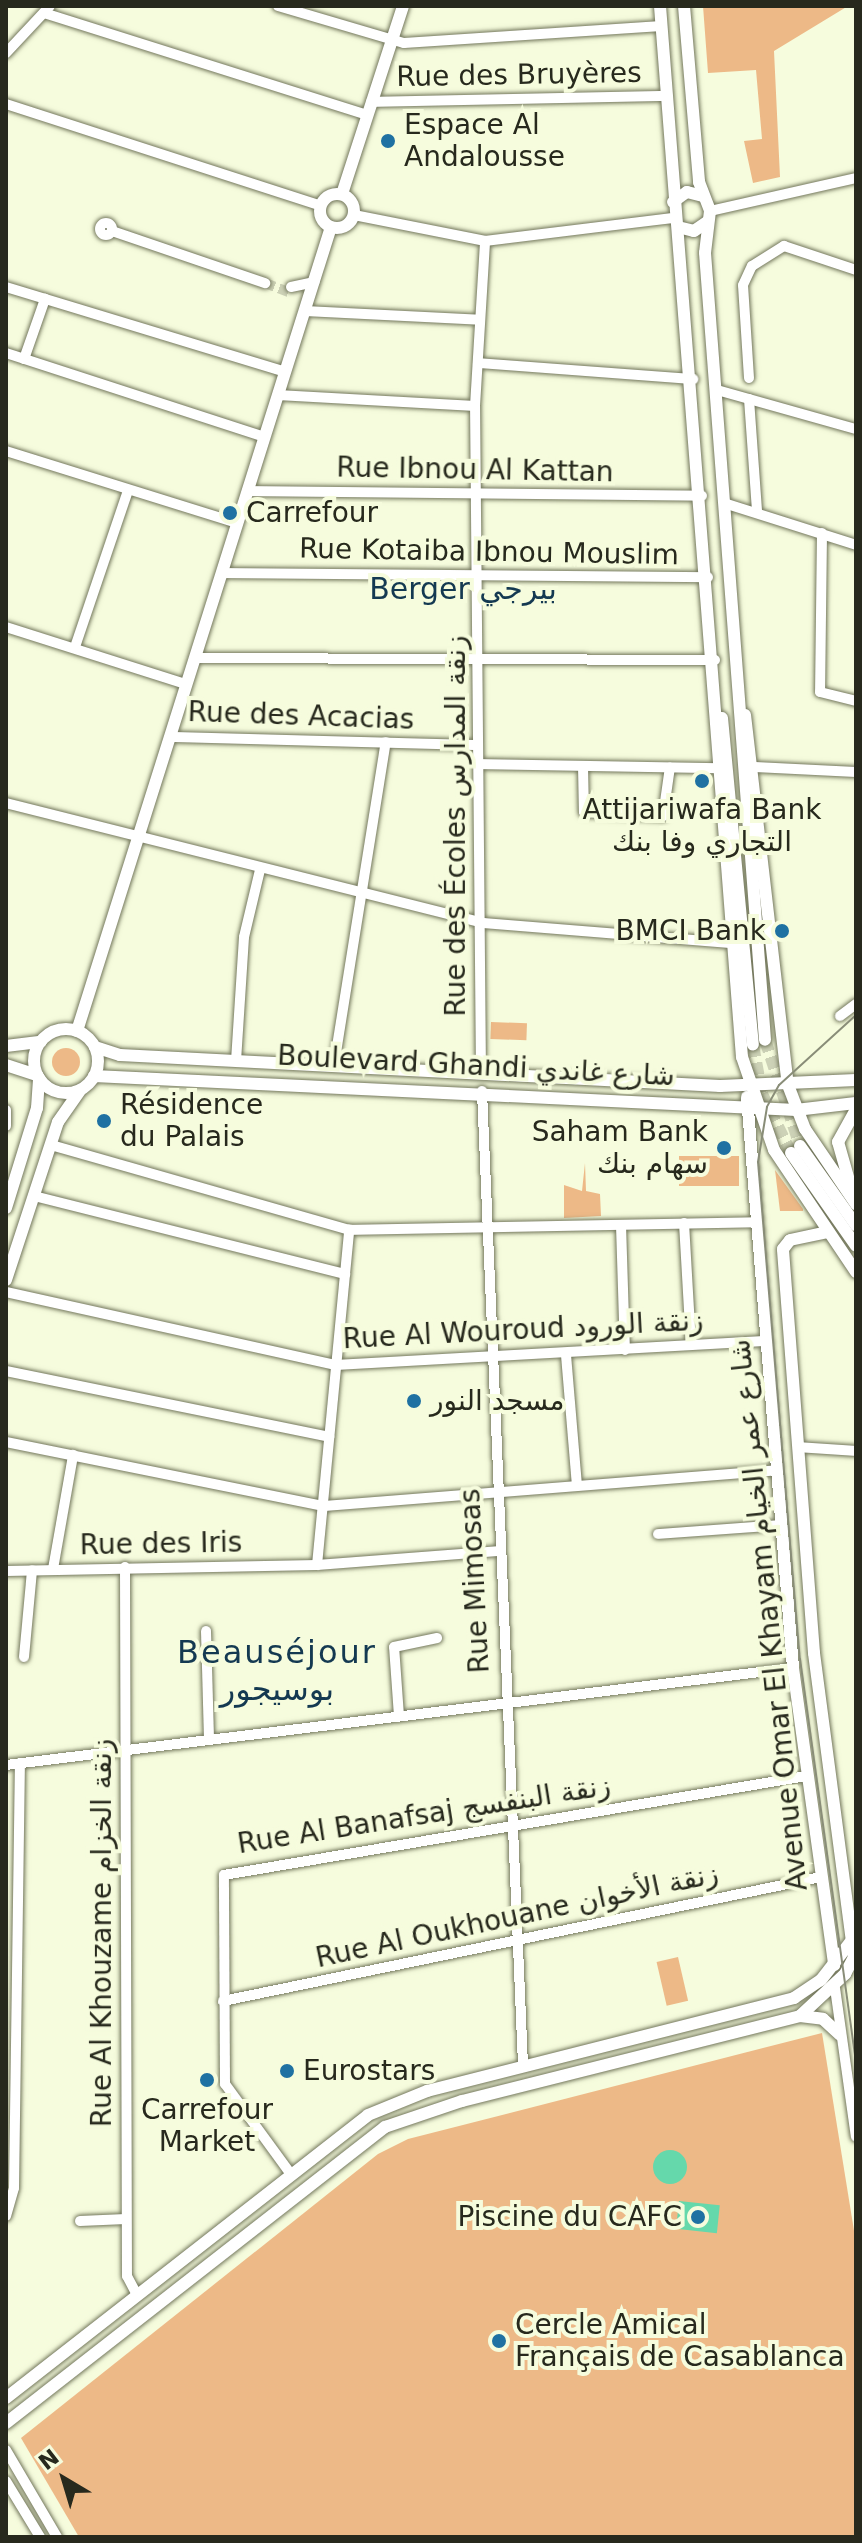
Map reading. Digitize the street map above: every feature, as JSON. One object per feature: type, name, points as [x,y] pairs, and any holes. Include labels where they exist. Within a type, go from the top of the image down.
[{"type":"main road","points":[[77,1031],[331,227],[321,206],[342,194],[403,6]]},
{"type":"main road","points":[[660,6],[674,222],[693,379],[715,660],[718,704],[715,768],[750,1106],[827,1232],[856,1272]]},
{"type":"main road","points":[[684,6],[703,196],[709,216],[717,390],[741,692],[759,1043],[728,742],[718,704]]},
{"type":"main road","points":[[673,202],[687,192],[703,196]]},
{"type":"main road","points":[[331,227],[346,226],[354,215],[342,194]]},
{"type":"main road","points":[[674,222],[694,231],[709,216]]},
{"type":"main road","points":[[741,692],[755,767],[788,1085],[796,1110],[856,1203]]},
{"type":"main road","points":[[6,1046],[41,1042],[56,1031],[77,1031],[95,1047],[94,1076],[80,1090],[51,1145],[6,1280]]},
{"type":"main road","points":[[6,1208],[37,1108],[41,1042]]},
{"type":"main road","name":"Boulevard Ghandi شارع غاندي","points":[[95,1047],[120,1055],[481,1074],[747,1085],[856,1080]]},
{"type":"main road","points":[[6,1065],[38,1076],[56,1092],[80,1090]]},
{"type":"main road","name":"Boulevard Ghandi شارع غاندي","points":[[94,1076],[482,1091],[796,1110],[856,1106]]},
{"type":"main road","name":"Avenue Omar El Khayam شارع عمر الخيام","points":[[750,1106],[752,1222],[793,1668],[835,1988]]},
{"type":"main road","points":[[856,1106],[838,1142],[856,1203]]},
{"type":"main road","points":[[856,1225],[795,1150],[856,1246]]},
{"type":"main road","name":"Avenue Omar El Khayam شارع عمر الخيام","points":[[827,1232],[790,1240],[783,1249],[814,1653],[851,1889],[855,1959]]},
{"type":"main road","points":[[6,2398],[342,2131],[399,2101],[794,1998],[834,1964],[854,1938]]},
{"type":"main road","points":[[800,2016],[835,1988],[855,1959]]},
{"type":"main road","points":[[6,2423],[385,2127],[800,2016],[823,2019],[840,2035]]},
{"type":"street","points":[[278,6],[391,41],[661,26]]},
{"type":"street","points":[[6,53],[47,9],[367,115]]},
{"type":"street","name":"Rue des Bruyères","points":[[371,102],[667,96]]},
{"type":"street","points":[[6,104],[321,206]]},
{"type":"street","points":[[709,216],[856,178]]},
{"type":"street","points":[[354,215],[485,241],[674,222]]},
{"type":"street","points":[[112,231],[263,280]]},
{"type":"street","name":"Rue des Écoles زنقة المدارس","points":[[481,1074],[480,659],[475,406],[485,241]]},
{"type":"street","points":[[749,378],[743,285],[752,266],[784,246],[856,270]]},
{"type":"street","points":[[314,282],[290,289],[305,310],[480,320]]},
{"type":"street","points":[[6,287],[285,372]]},
{"type":"street","points":[[24,359],[45,299]]},
{"type":"street","points":[[6,353],[265,437]]},
{"type":"street","points":[[478,363],[693,379]]},
{"type":"street","points":[[717,390],[856,429]]},
{"type":"street","points":[[278,395],[475,406]]},
{"type":"street","points":[[749,399],[757,511]]},
{"type":"street","points":[[6,451],[237,523]]},
{"type":"street","points":[[75,647],[128,490]]},
{"type":"street","name":"Rue Ibnou Al Kattan","points":[[247,491],[702,496]]},
{"type":"street","points":[[727,504],[757,511],[856,545]]},
{"type":"street","points":[[822,533],[820,692],[856,701]]},
{"type":"street","name":"Rue Kotaiba Ibnou Mouslim","points":[[222,573],[708,577]]},
{"type":"street","points":[[6,627],[186,684]]},
{"type":"street","points":[[195,658],[715,660]]},
{"type":"street","name":"Rue des Acacias","points":[[170,737],[478,745]]},
{"type":"street","points":[[334,1065],[386,742]]},
{"type":"street","points":[[480,764],[715,768]]},
{"type":"street","points":[[583,766],[584,812],[663,816],[670,767]]},
{"type":"street","points":[[755,767],[856,772]]},
{"type":"street","points":[[6,803],[137,841],[482,923],[731,943]]},
{"type":"street","points":[[236,1061],[244,937],[260,870]]},
{"type":"street","points":[[840,1016],[856,1004]]},
{"type":"street","name":"Rue Mimosas","points":[[482,1091],[494,1494],[523,2067]]},
{"type":"street","points":[[6,1110],[6,1126]]},
{"type":"street","points":[[51,1145],[349,1230],[752,1222]]},
{"type":"street","points":[[34,1196],[345,1274]]},
{"type":"street","points":[[684,1223],[691,1345]]},
{"type":"street","points":[[621,1225],[625,1350]]},
{"type":"street","points":[[317,1565],[349,1230]]},
{"type":"street","name":"Rue Al Wouroud زنقة الورود","points":[[6,1292],[336,1365],[566,1355],[763,1341]]},
{"type":"street","points":[[566,1355],[577,1486]]},
{"type":"street","points":[[6,1371],[329,1437]]},
{"type":"street","points":[[6,1442],[323,1506],[776,1470]]},
{"type":"street","points":[[798,1447],[856,1451]]},
{"type":"street","points":[[53,1569],[73,1455]]},
{"type":"street","points":[[658,1534],[780,1525]]},
{"type":"street","name":"Rue des Iris","points":[[6,1571],[317,1565],[497,1551]]},
{"type":"street","name":"Rue Al Khouzame زنقة الخزام","points":[[125,1567],[126,2219],[127,2276],[137,2295]]},
{"type":"street","points":[[24,1657],[32,1570]]},
{"type":"street","points":[[206,1631],[209,1740]]},
{"type":"street","points":[[399,1716],[394,1647],[437,1638]]},
{"type":"street","points":[[6,1765],[793,1668]]},
{"type":"street","points":[[6,2216],[14,2188],[12,1908],[20,1763]]},
{"type":"street","name":"Rue Al Banafsaj زنقة البنفسج","points":[[290,2173],[227,2091],[220,1886],[227,1872],[806,1776]]},
{"type":"street","name":"Rue Al Oukhouane زنقة الأخوان","points":[[223,2001],[821,1877]]},
{"type":"street","name":"Avenue Omar El Khayam شارع عمر الخيام","points":[[835,1988],[856,2137]]},
{"type":"street","points":[[80,2221],[126,2219]]},
{"type":"street","points":[[6,2450],[57,2537]]},
{"type":"street","points":[[6,2481],[40,2537]]},
{"type":"shaded area","points":[[703,6],[848,6],[774,51],[780,177],[753,183],[744,141],[762,139],[756,70],[708,73]]},
{"type":"shaded area","points":[[491,1022],[527,1023],[526,1040],[490,1039]]},
{"type":"shaded area","points":[[66,1048],[76,1052],[80,1062],[76,1072],[66,1076],[56,1072],[52,1062],[56,1052]]},
{"type":"shaded area","points":[[679,1156],[739,1156],[739,1186],[679,1186]]},
{"type":"shaded area","points":[[585,1163],[586,1191],[600,1194],[601,1216],[564,1218],[564,1185],[582,1191]]},
{"type":"shaded area","points":[[775,1170],[803,1209],[803,1211],[780,1211]]},
{"type":"shaded area","points":[[678,1957],[688,2001],[667,2006],[657,1962]]},
{"type":"shaded area","name":"Cercle Amical Français de Casablanca","points":[[822,2033],[856,2243],[856,2537],[79,2537],[21,2438],[378,2154],[408,2139]]},
{"type":"shaded area","name":"Piscine du CAFC","points":[[670,2150],[682,2155],[687,2167],[682,2179],[670,2184],[658,2179],[653,2167],[658,2155]]},
{"type":"shaded area","name":"Piscine du CAFC","points":[[679,2201],[720,2205],[717,2233],[676,2229]]},
{"type":"tunnel","points":[[265,283],[289,292]]},
{"type":"tunnel","points":[[765,1040],[800,1146]]},
{"type":"tunnel","points":[[753,1045],[762,1094],[791,1153]]},
{"type":"tram line","points":[[856,1015],[779,1085],[767,1107],[758,1162],[800,1659],[856,2061]]},
{"type":"place","name":"Espace Al Andalousse","points":[[388,141]]},
{"type":"place","name":"Carrefour","points":[[230,513]]},
{"type":"place","name":"Attijariwafa Bank التجاري وفا بنك","points":[[702,781]]},
{"type":"place","name":"BMCI Bank","points":[[782,931]]},
{"type":"place","name":"Résidence du Palais","points":[[104,1121]]},
{"type":"place","name":"Saham Bank سهام بنك","points":[[724,1148]]},
{"type":"place","name":"مسجد النور","points":[[414,1401]]},
{"type":"place","name":"Eurostars","points":[[287,2071]]},
{"type":"place","name":"Carrefour Market","points":[[207,2080]]},
{"type":"place","name":"Piscine du CAFC","points":[[698,2217]]},
{"type":"place","name":"Cercle Amical Français de Casablanca","points":[[499,2341]]},
{"type":"district","name":"Berger بيرجي","points":[[463,589]]},
{"type":"district","name":"Beauséjour بوسيجور","points":[[277,1672]]}]
